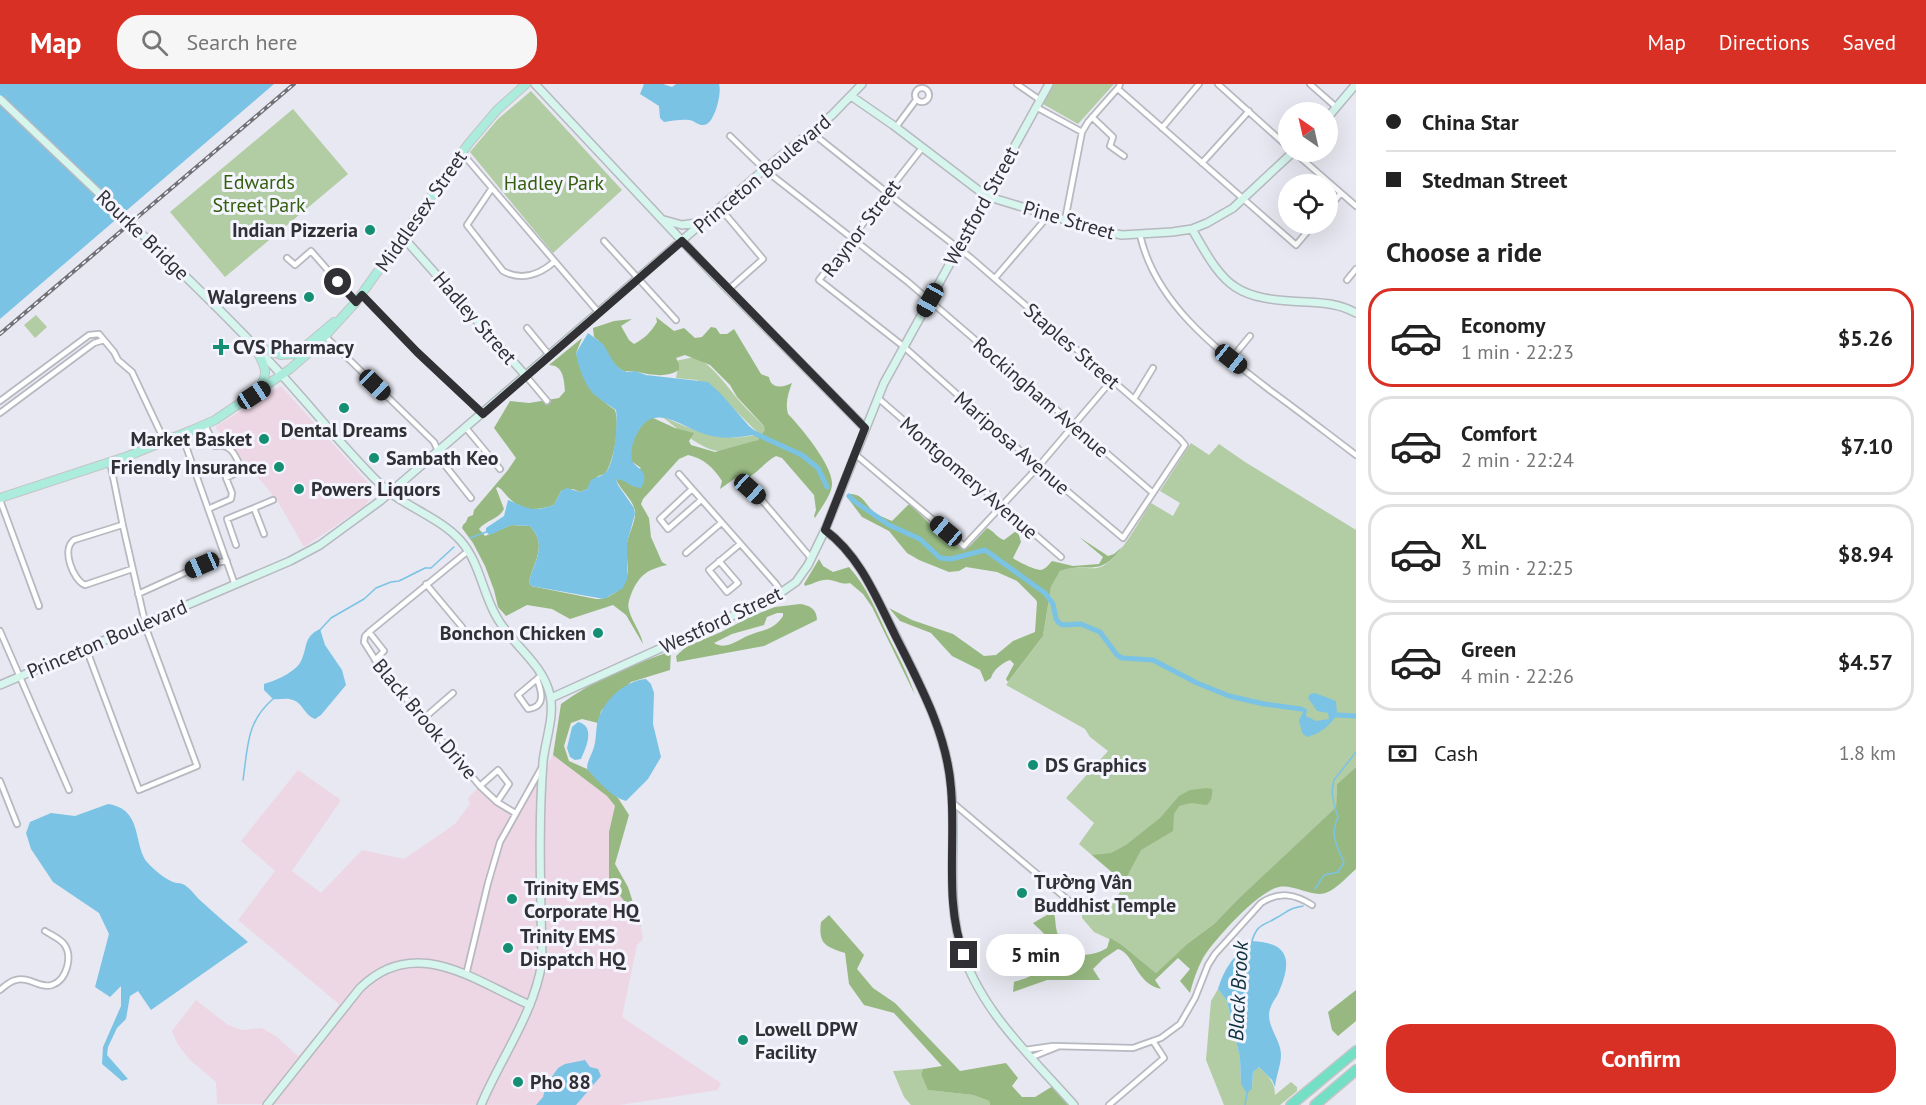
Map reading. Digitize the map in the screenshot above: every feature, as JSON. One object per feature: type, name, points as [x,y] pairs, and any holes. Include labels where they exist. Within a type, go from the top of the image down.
[{"type":"highway","points":[[1291,1105],[1356,1051]]},
{"type":"highway","points":[[1315,1105],[1356,1070]]},
{"type":"main road","name":"Middlesex Street","points":[[0,499],[110,462],[205,425],[254,395],[281,375],[325,336],[362,295],[462,153],[497,110],[526,84]]},
{"type":"main road","points":[[535,84],[728,290],[865,428]]},
{"type":"main road","name":"Princeton Boulevard","points":[[0,685],[290,561],[320,545],[390,493],[439,452],[811,132],[862,84]]},
{"type":"main road","name":"Westford Street","points":[[551,699],[782,593],[796,582],[825,530],[865,428],[903,346],[1049,84]]},
{"type":"main road","points":[[1338,105],[1356,84]]},
{"type":"main road","name":"Pine Street","points":[[851,96],[896,127],[986,196],[1114,234],[1140,235],[1192,229],[1223,215],[1283,162]]},
{"type":"main road","name":"Rourke Bridge","points":[[0,99],[254,345],[345,449],[390,493],[459,539],[473,560],[495,614],[539,676],[546,681],[551,699]]},
{"type":"main road","points":[[662,219],[682,225],[705,221]]},
{"type":"main road","points":[[1192,229],[1221,276],[1232,286],[1247,294],[1275,301],[1334,304],[1356,313]]},
{"type":"main road","name":"Hadley Street","points":[[403,237],[526,376]]},
{"type":"main road","points":[[254,345],[281,355],[296,354],[330,324],[341,319]]},
{"type":"main road","points":[[254,345],[266,368],[262,384],[254,395]]},
{"type":"main road","points":[[825,530],[844,546],[857,562],[920,685],[936,722],[944,747],[951,784],[953,885],[960,944],[971,972],[985,1000],[1025,1050],[1074,1105]]},
{"type":"main road","points":[[481,1105],[539,983],[542,962],[540,853],[543,765],[551,699]]},
{"type":"main road","points":[[267,1105],[360,988],[378,973],[400,964],[420,962],[445,966],[530,1005]]},
{"type":"street","points":[[1017,84],[1038,104],[1082,132]]},
{"type":"street","points":[[1162,128],[1199,84]]},
{"type":"street","points":[[1218,84],[1278,138]]},
{"type":"street","points":[[1310,84],[1330,102]]},
{"type":"street","points":[[1065,220],[1082,132],[1092,117],[1120,86],[1162,128],[1278,229]]},
{"type":"street","points":[[896,127],[916,100]]},
{"type":"street","points":[[1202,163],[1249,111]]},
{"type":"street","points":[[1092,117],[1113,137],[1110,146],[1124,156]]},
{"type":"street","name":"Staples Street","points":[[811,132],[958,248],[1180,439],[1185,445],[1153,493]]},
{"type":"street","name":"Rockingham Avenue","points":[[730,136],[765,170],[930,300],[1153,493]]},
{"type":"street","name":"Raynor Street","points":[[903,346],[819,280],[922,148]]},
{"type":"street","points":[[462,153],[599,313]]},
{"type":"street","points":[[1305,162],[1356,206]]},
{"type":"street","points":[[492,188],[467,225],[503,271],[520,276],[536,275],[554,262]]},
{"type":"street","points":[[1338,196],[1341,193]]},
{"type":"street","points":[[720,208],[763,259],[728,290]]},
{"type":"street","points":[[994,278],[1048,215]]},
{"type":"street","points":[[1283,234],[1296,245],[1305,234]]},
{"type":"street","points":[[1140,235],[1148,261],[1169,298],[1208,341],[1356,455]]},
{"type":"street","points":[[604,241],[676,320]]},
{"type":"street","points":[[287,258],[294,265],[311,251],[356,302]]},
{"type":"street","points":[[1347,280],[1356,269]]},
{"type":"street","points":[[362,295],[417,352],[483,414]]},
{"type":"street","points":[[528,327],[550,356]]},
{"type":"street","points":[[0,401],[89,335],[99,334],[118,360],[132,372],[165,442]]},
{"type":"street","points":[[325,336],[434,442],[444,464],[471,498]]},
{"type":"street","points":[[1231,359],[1250,336]]},
{"type":"street","points":[[0,412],[94,343],[104,340]]},
{"type":"street","name":"Mariposa Avenue","points":[[903,346],[1123,538],[1153,493]]},
{"type":"street","points":[[1134,399],[1153,368]]},
{"type":"street","name":"Hadley Street","points":[[526,376],[547,401]]},
{"type":"street","points":[[855,454],[964,546],[1002,507],[1112,380]]},
{"type":"street","name":"Montgomery Avenue","points":[[878,398],[1061,557]]},
{"type":"street","points":[[205,425],[215,446],[227,446],[233,452],[242,470],[226,478],[232,493],[231,499],[208,509]]},
{"type":"street","points":[[466,428],[500,469]]},
{"type":"street","points":[[182,435],[235,585]]},
{"type":"street","points":[[86,648],[139,790],[197,766],[145,623],[110,462]]},
{"type":"street","points":[[679,474],[782,593]]},
{"type":"street","points":[[740,487],[750,489],[760,498],[811,558]]},
{"type":"street","points":[[692,489],[660,519],[668,529],[701,500]]},
{"type":"street","points":[[0,499],[39,606]]},
{"type":"street","points":[[214,524],[273,500]]},
{"type":"street","points":[[254,508],[264,534]]},
{"type":"street","points":[[226,519],[236,545]]},
{"type":"street","points":[[686,552],[721,522]]},
{"type":"street","points":[[122,525],[74,540],[67,550],[76,577],[80,583],[85,585],[132,569]]},
{"type":"street","points":[[719,561],[738,583],[727,592],[709,570],[719,561],[740,544]]},
{"type":"street","name":"Black Brook Drive","points":[[468,551],[369,632],[364,642],[375,660],[480,786],[497,802],[515,813]]},
{"type":"street","points":[[138,594],[207,563],[227,561]]},
{"type":"street","points":[[426,584],[462,627]]},
{"type":"street","points":[[0,631],[69,790]]},
{"type":"street","points":[[369,632],[384,651],[375,660]]},
{"type":"street","points":[[539,676],[541,702],[533,709],[528,709],[518,695],[539,676]]},
{"type":"street","points":[[423,719],[453,693]]},
{"type":"street","points":[[466,975],[500,842],[543,765]]},
{"type":"street","points":[[480,786],[498,770],[508,784],[497,802]]},
{"type":"street","points":[[0,781],[17,824]]},
{"type":"street","points":[[952,803],[1081,911]]},
{"type":"street","points":[[1025,1050],[1057,1047],[1133,1048],[1153,1041],[1180,1024],[1188,1012],[1211,959],[1261,903],[1269,898],[1287,895],[1299,897],[1312,905]]},
{"type":"street","points":[[0,990],[15,980],[26,979],[46,986],[61,979],[67,965],[66,949],[59,939],[45,930]]},
{"type":"street","points":[[1109,1105],[1164,1058],[1153,1041]]},
{"type":"street","points":[[1032,1057],[1057,1047]]},
{"type":"shaded area","points":[[281,386],[370,485],[373,493],[365,506],[304,547],[277,500],[215,427]]},
{"type":"shaded area","points":[[553,755],[607,796],[615,807],[609,832],[609,882],[633,912],[641,927],[643,939],[637,945],[622,1017],[721,1083],[718,1090],[620,1105],[217,1104],[216,1082],[189,1059],[178,1045],[172,1031],[196,1000],[228,1025],[242,1030],[262,1028],[277,1037],[298,1056],[322,1029],[339,1004],[238,920],[275,871],[241,841],[298,770],[341,800],[292,871],[321,893],[362,850],[404,859],[455,824],[470,804],[468,798],[478,788],[509,814],[537,784]]},
{"type":"green space","points":[[1054,84],[1114,84],[1078,124],[1043,104]]},
{"type":"green space","name":"Hadley Park","points":[[531,91],[622,190],[553,253],[470,152],[498,119]]},
{"type":"green space","name":"Edwards Street Park","points":[[293,109],[348,174],[225,277],[170,212]]},
{"type":"green space","points":[[36,315],[47,327],[35,338],[24,325]]},
{"type":"green space","points":[[656,317],[674,331],[684,328],[695,338],[702,337],[711,327],[716,328],[720,334],[727,334],[734,329],[761,374],[769,377],[775,386],[792,383],[787,398],[788,414],[808,437],[828,468],[832,485],[828,498],[815,518],[814,495],[782,458],[776,456],[751,476],[742,480],[737,477],[720,489],[722,481],[712,468],[699,458],[688,455],[679,459],[641,504],[649,518],[651,537],[662,562],[667,565],[655,568],[642,577],[630,598],[629,610],[643,644],[626,615],[613,605],[570,619],[552,609],[527,605],[506,616],[498,607],[485,566],[462,528],[468,517],[473,515],[474,510],[516,458],[494,428],[510,401],[529,403],[559,398],[565,391],[563,378],[557,367],[549,365],[582,338],[576,353],[586,380],[593,392],[615,410],[617,425],[615,443],[605,474],[598,476],[587,489],[580,492],[573,489],[561,491],[554,505],[541,508],[524,508],[513,502],[498,487],[496,488],[504,509],[499,516],[479,529],[485,536],[511,525],[530,526],[538,540],[539,547],[529,582],[531,586],[598,599],[611,595],[624,584],[628,572],[627,543],[635,511],[632,502],[616,479],[621,479],[641,468],[631,461],[631,448],[638,431],[651,417],[675,428],[694,433],[689,441],[691,445],[715,452],[758,440],[765,430],[764,426],[737,397],[730,385],[710,365],[685,355],[676,358],[679,370],[669,374],[654,375],[624,371],[616,366],[594,337],[593,328],[614,321],[632,319],[621,326],[634,344],[652,329],[657,322]]},
{"type":"green space","points":[[695,357],[712,369],[766,428],[766,436],[733,450],[714,450],[690,438],[661,416],[708,434],[746,437],[759,434],[731,406],[697,380],[676,378],[678,368],[675,361]]},
{"type":"green space","points":[[1191,443],[1209,455],[1219,444],[1356,530],[1356,767],[1337,784],[1336,807],[1214,924],[1187,944],[1156,973],[1122,945],[1094,932],[1082,918],[1082,915],[1117,897],[1124,883],[1079,844],[1094,823],[1066,798],[1108,751],[1090,737],[1085,729],[1006,685],[1043,636],[1051,587],[1060,571],[1074,568],[1097,568],[1105,565],[1120,550],[1151,503],[1173,516],[1180,503],[1160,491]]},
{"type":"green space","points":[[850,494],[861,498],[875,513],[892,521],[909,504],[944,536],[964,549],[970,546],[987,528],[1004,540],[1016,531],[1021,542],[1013,558],[1038,570],[1044,569],[1052,561],[1073,566],[1099,564],[1103,557],[1079,537],[1108,556],[1122,547],[1114,557],[1100,566],[1060,571],[1051,587],[1043,636],[1008,682],[1006,679],[1014,664],[1010,660],[998,667],[991,678],[985,682],[980,670],[952,656],[931,633],[900,621],[889,608],[912,620],[953,634],[984,656],[996,655],[1013,641],[1035,632],[1036,600],[1017,581],[997,572],[966,567],[959,571],[949,572],[919,560],[907,553],[889,531],[862,517],[847,497]]},
{"type":"green space","points":[[819,559],[823,566],[833,572],[849,567],[861,583],[903,665],[915,695],[872,607],[863,594],[850,583],[830,580],[805,586],[804,584]]},
{"type":"green space","points":[[806,605],[814,610],[817,620],[764,646],[677,662],[676,656],[686,647],[775,607]],"holes":[[[783,613],[779,621],[768,629],[728,645],[714,643],[732,634],[764,625],[767,617]]]},
{"type":"green space","points":[[671,651],[670,670],[631,682],[601,711],[598,723],[582,719],[571,723],[564,746],[569,761],[587,769],[618,798],[629,815],[615,864],[628,887],[641,927],[633,912],[609,882],[609,832],[615,806],[607,796],[553,755],[561,704],[600,680]]},
{"type":"green space","points":[[1356,767],[1356,869],[1323,894],[1279,887],[1260,897],[1237,917],[1203,958],[1190,993],[1180,981],[1190,969],[1178,958],[1155,980],[1161,989],[1146,981],[1128,956],[1118,949],[1093,969],[1100,980],[1047,980],[1013,992],[1014,982],[1035,973],[1045,962],[1050,951],[1050,944],[1033,923],[1052,912],[1056,930],[1065,947],[1071,951],[1084,955],[1099,952],[1107,948],[1110,938],[1156,973],[1187,944],[1214,924],[1336,807],[1337,784]]},
{"type":"green space","points":[[1212,789],[1208,804],[1191,803],[1179,806],[1174,814],[1173,831],[1141,850],[1124,882],[1092,855],[1111,853],[1126,845],[1160,818],[1179,796],[1190,790]]},
{"type":"green space","points":[[829,915],[864,955],[857,969],[873,988],[895,1003],[960,1071],[1006,1063],[1018,1078],[1012,1086],[1022,1097],[1035,1097],[1053,1086],[1070,1105],[990,1105],[989,1101],[973,1095],[928,1090],[921,1074],[923,1069],[942,1066],[894,1013],[864,1005],[849,984],[845,953],[833,949],[822,940],[821,922]]},
{"type":"green space","points":[[1218,989],[1227,1001],[1240,1058],[1241,1084],[1252,1088],[1253,1072],[1259,1067],[1272,1083],[1275,1095],[1291,1082],[1297,1087],[1297,1091],[1280,1105],[1224,1105],[1206,1060],[1211,1001]]},
{"type":"green space","points":[[1356,990],[1356,1021],[1338,1036],[1332,1030],[1328,1012]]},
{"type":"green space","points":[[923,1069],[921,1074],[929,1090],[973,1095],[989,1101],[990,1105],[911,1105],[904,1097],[893,1071]]},
{"type":"water","points":[[0,84],[274,84],[0,319]]},
{"type":"water","points":[[644,84],[663,84],[672,87],[676,84],[719,84],[720,93],[715,112],[707,124],[691,120],[664,122],[660,118],[659,106],[640,94]]},
{"type":"water","points":[[588,333],[603,344],[620,369],[627,372],[635,371],[646,375],[708,382],[759,434],[721,437],[708,435],[662,418],[654,418],[646,422],[635,438],[631,453],[632,461],[643,472],[645,478],[641,488],[616,479],[634,508],[635,514],[627,543],[627,579],[623,588],[604,599],[531,586],[529,582],[539,547],[535,533],[530,526],[511,525],[490,535],[486,532],[486,528],[504,516],[508,500],[530,508],[540,509],[554,505],[561,491],[567,488],[580,492],[587,489],[591,480],[608,470],[615,444],[616,410],[592,392],[580,370],[576,353]]},
{"type":"water","points":[[320,629],[325,645],[342,670],[346,685],[315,719],[296,702],[288,699],[273,699],[264,690],[264,684],[295,669],[301,661],[308,639]]},
{"type":"water","points":[[646,679],[651,684],[654,693],[653,724],[661,757],[648,779],[626,801],[605,788],[587,769],[587,766],[595,744],[597,724],[604,708],[622,688]]},
{"type":"water","points":[[1315,693],[1336,701],[1337,714],[1325,728],[1307,737],[1302,733],[1299,720],[1303,712],[1300,707],[1307,709],[1306,716],[1316,721],[1329,719],[1328,713],[1317,711],[1308,698],[1310,694]]},
{"type":"water","points":[[578,722],[587,728],[588,738],[581,759],[575,760],[570,757],[567,748],[572,727]]},
{"type":"water","points":[[108,804],[119,807],[132,820],[143,855],[149,864],[166,878],[183,884],[248,942],[151,1010],[138,991],[130,996],[126,1019],[117,1028],[108,1047],[107,1055],[128,1079],[122,1081],[102,1064],[103,1047],[121,1006],[121,986],[110,997],[95,987],[109,934],[99,913],[53,882],[31,849],[26,833],[30,822],[51,813],[75,816]]},
{"type":"water","points":[[1252,941],[1265,943],[1281,950],[1286,964],[1283,983],[1269,1012],[1281,1055],[1275,1087],[1272,1080],[1259,1067],[1253,1072],[1252,1088],[1247,1094],[1241,1084],[1240,1058],[1227,1001],[1218,989],[1223,974],[1231,962]]},
{"type":"water","points":[[585,1060],[590,1067],[598,1069],[601,1076],[576,1105],[536,1105],[543,1097],[546,1085],[558,1068],[565,1064]]},
{"type":"waterway","points":[[754,433],[802,455],[818,468],[827,487]]},
{"type":"waterway","points":[[849,496],[889,525],[920,539],[940,558],[951,559],[985,550],[1045,593],[1053,604],[1059,623],[1063,625],[1081,624],[1100,632],[1117,655],[1122,658],[1153,660],[1197,683],[1229,696],[1301,709]]},
{"type":"waterway","points":[[470,538],[486,532]]},
{"type":"waterway","points":[[320,630],[331,618],[364,599],[376,588],[399,581],[425,568],[431,568],[454,547]]},
{"type":"waterway","points":[[243,780],[253,726],[264,708],[273,699]]},
{"type":"waterway","points":[[1336,715],[1356,716]]},
{"type":"waterway","name":"Black Brook","points":[[1315,889],[1324,875],[1338,872],[1344,862],[1334,835],[1338,817],[1332,789],[1334,780],[1356,752]]},
{"type":"waterway","name":"Black Brook","points":[[1252,941],[1261,926],[1291,909],[1303,906]]},
{"type":"waterway","name":"Black Brook","points":[[1245,1105],[1247,1094]]},
{"type":"railway","points":[[0,334],[294,84]]},
{"type":"place","name":"Indian Pizzeria","points":[[370,230]]},
{"type":"place","name":"Walgreens","points":[[309,297]]},
{"type":"place","name":"CVS Pharmacy","points":[[221,347]]},
{"type":"place","name":"Dental Dreams","points":[[344,408]]},
{"type":"place","name":"Market Basket","points":[[264,439]]},
{"type":"place","name":"Sambath Keo","points":[[374,458]]},
{"type":"place","name":"Friendly Insurance","points":[[279,467]]},
{"type":"place","name":"Powers Liquors","points":[[299,489]]},
{"type":"place","name":"Bonchon Chicken","points":[[598,633]]},
{"type":"place","name":"DS Graphics","points":[[1033,765]]},
{"type":"place","name":"Tường Vân Buddhist Temple","points":[[1022,893]]},
{"type":"place","name":"Trinity EMS Corporate HQ","points":[[512,899]]},
{"type":"place","name":"Trinity EMS Dispatch HQ","points":[[508,948]]},
{"type":"place","name":"Lowell DPW Facility","points":[[743,1040]]},
{"type":"place","name":"Pho 88","points":[[518,1082]]},
{"type":"route","points":[[338,282],[356,302],[362,295],[417,352],[483,414],[682,241],[865,428],[825,530],[844,546],[857,562],[918,680],[936,722],[944,747],[951,784],[953,885],[956,923],[964,955]]}]
